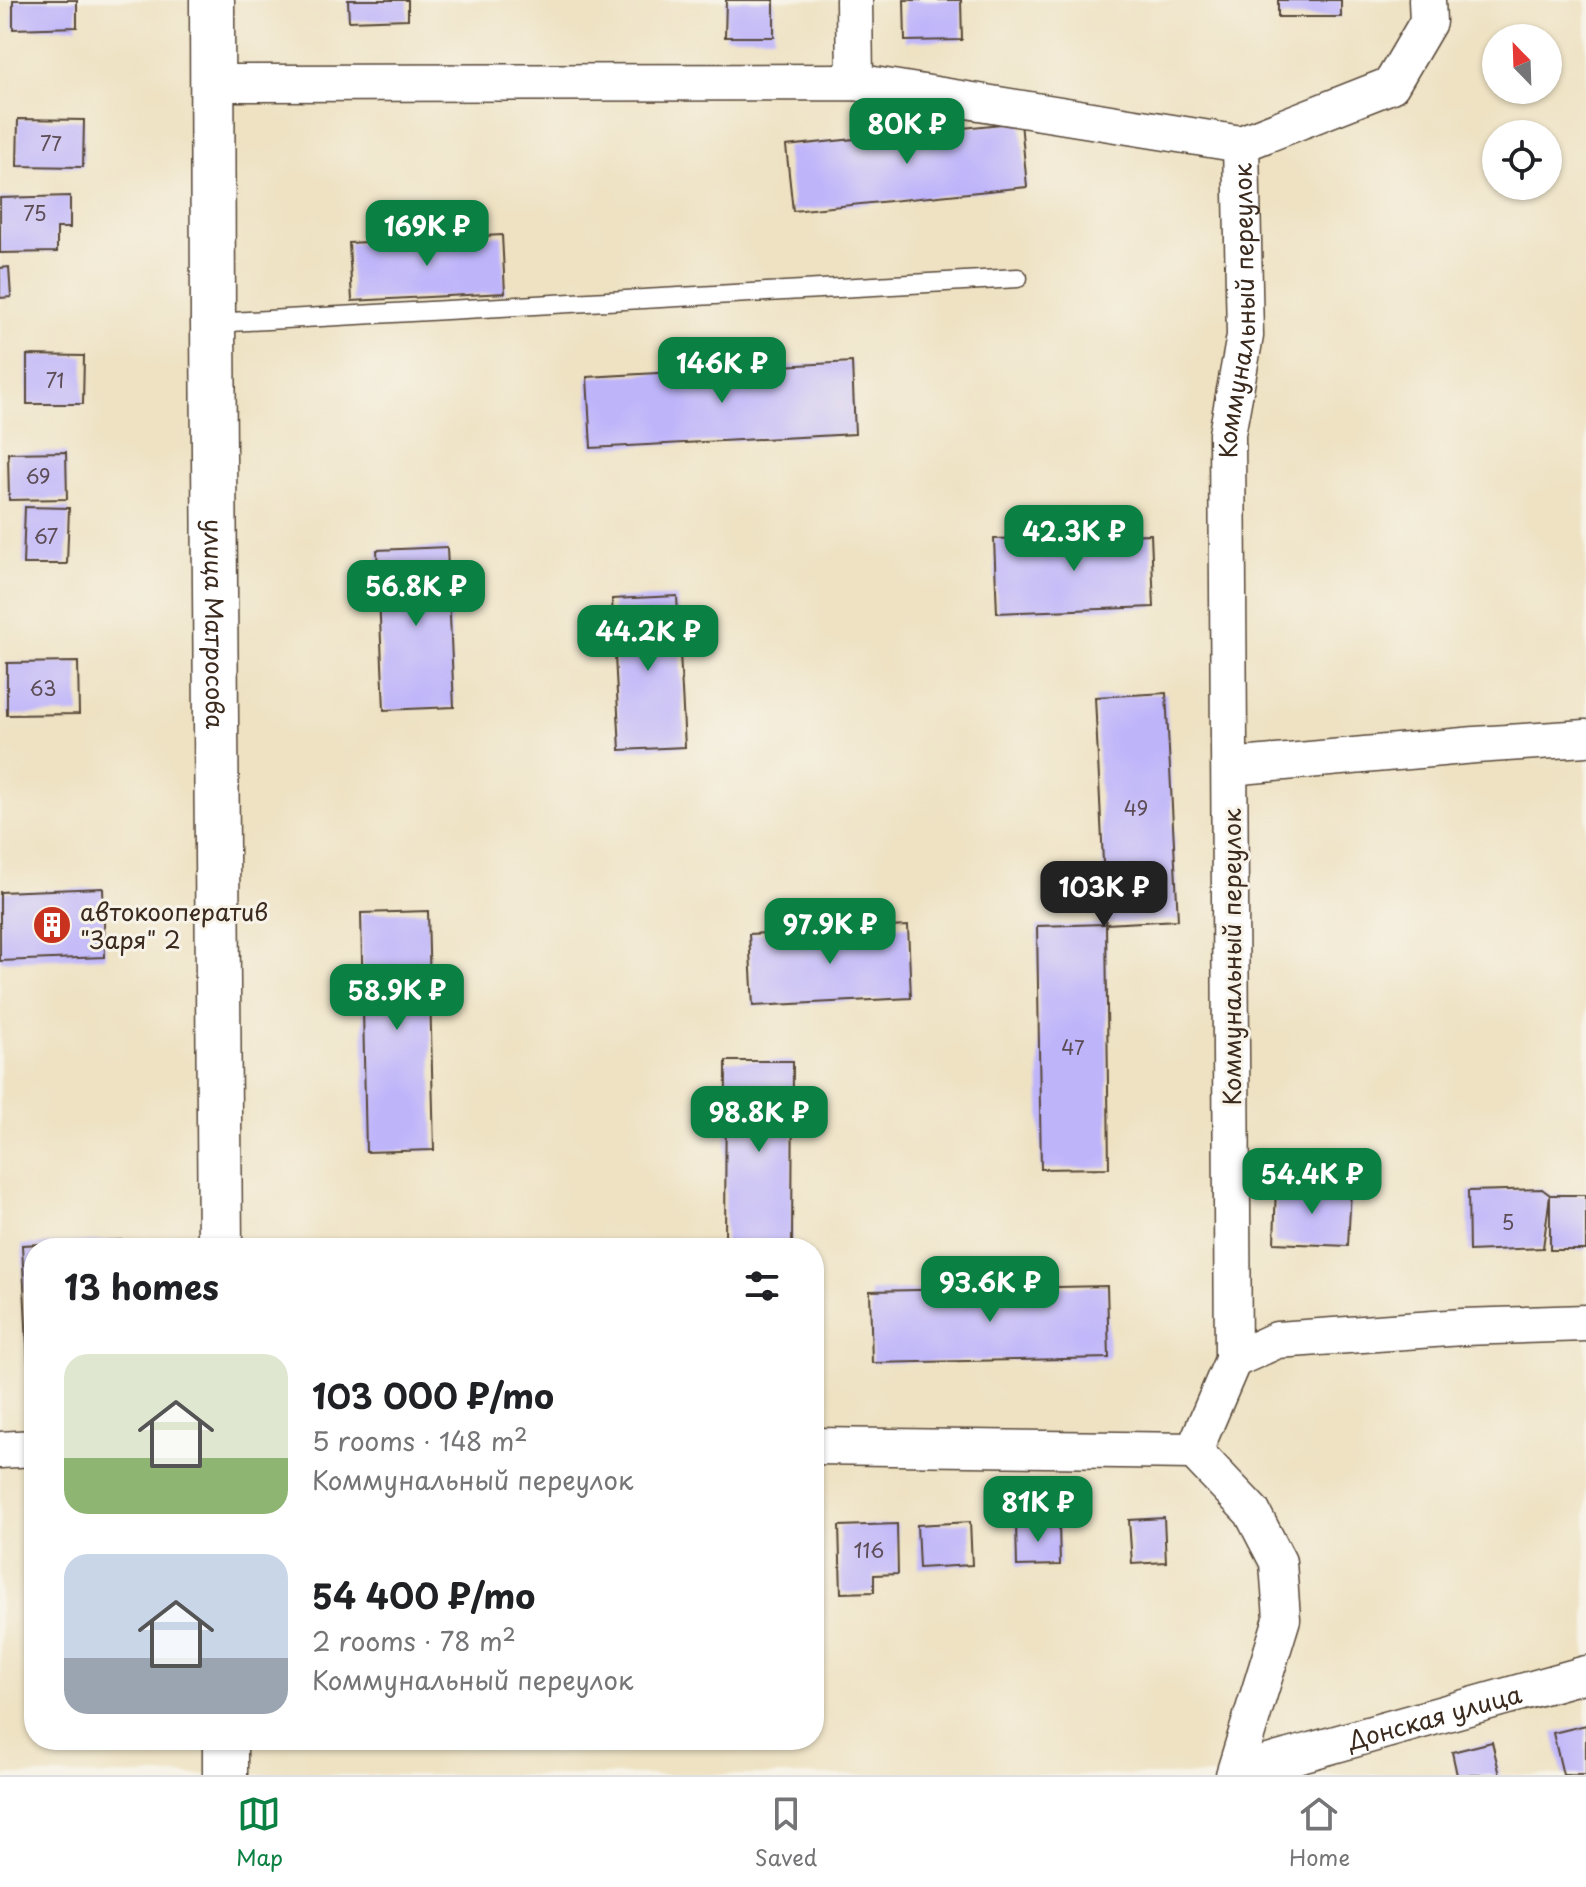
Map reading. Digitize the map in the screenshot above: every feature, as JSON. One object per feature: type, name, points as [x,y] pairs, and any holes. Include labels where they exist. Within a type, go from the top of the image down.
[{"type":"street","name":"улица Матросова","points":[[212,0],[220,1238]]},
{"type":"street","points":[[854,0],[855,82]]},
{"type":"street","points":[[213,83],[855,82],[1241,144],[1391,85],[1428,22],[1427,0]]},
{"type":"street","name":"Коммунальный переулок","points":[[1194,1451],[1233,1360],[1227,434],[1245,336],[1241,144]]},
{"type":"street","points":[[1230,767],[1586,738]]},
{"type":"street","points":[[1233,1360],[1277,1340],[1462,1327],[1586,1323]]},
{"type":"street","points":[[824,1446],[1194,1451],[1252,1512],[1278,1562],[1282,1619],[1235,1773]]},
{"type":"street","points":[[0,1450],[24,1449]]},
{"type":"street","name":"Донская улица","points":[[1235,1773],[1586,1674]]},
{"type":"street","points":[[225,1750],[225,1775]]},
{"type":"lane","points":[[213,323],[1018,278]]},
{"type":"building","points":[[13,0],[77,0],[77,27],[13,29]]},
{"type":"building","points":[[348,0],[408,0],[408,19],[349,21]]},
{"type":"building","points":[[726,0],[774,0],[774,37],[725,37]]},
{"type":"building","points":[[904,0],[961,0],[962,40],[905,41]]},
{"type":"building","points":[[1278,0],[1341,0],[1341,17],[1278,17]]},
{"type":"building","points":[[18,119],[84,120],[83,167],[17,166]]},
{"type":"building","points":[[1021,122],[1027,187],[793,211],[786,146]]},
{"type":"building","points":[[70,196],[70,228],[57,228],[57,252],[0,253],[0,198]]},
{"type":"building","points":[[502,235],[505,293],[352,301],[349,243]]},
{"type":"building","points":[[9,267],[11,297],[0,298],[0,268]]},
{"type":"building","points":[[27,355],[84,356],[83,404],[27,404]]},
{"type":"building","points":[[852,362],[855,434],[591,448],[587,377]]},
{"type":"building","points":[[66,452],[67,499],[9,500],[8,453]]},
{"type":"building","points":[[25,507],[69,508],[67,564],[23,564]]},
{"type":"building","points":[[1151,534],[1154,607],[997,613],[994,539]]},
{"type":"building","points":[[447,547],[454,707],[384,710],[377,550]]},
{"type":"building","points":[[677,596],[685,747],[620,750],[612,599]]},
{"type":"building","points":[[78,662],[79,714],[7,715],[7,663]]},
{"type":"building","points":[[1166,693],[1178,920],[1106,924],[1095,697]]},
{"type":"building","name":"автокооператив \"Заря\" 2","points":[[103,888],[105,957],[0,961],[0,892]]},
{"type":"building","points":[[428,911],[434,1150],[366,1152],[361,913]]},
{"type":"building","points":[[1106,924],[1109,1168],[1041,1169],[1037,926]]},
{"type":"building","points":[[908,926],[911,998],[753,1006],[749,934]]},
{"type":"building","points":[[726,1061],[793,1061],[792,1238],[725,1238]]},
{"type":"building","points":[[1276,1185],[1351,1189],[1348,1246],[1274,1243]]},
{"type":"building","points":[[1542,1189],[1550,1195],[1543,1248],[1469,1251],[1468,1191]]},
{"type":"building","points":[[1550,1195],[1586,1195],[1586,1250],[1550,1250]]},
{"type":"building","points":[[22,1245],[24,1245],[24,1285]]},
{"type":"building","points":[[1107,1286],[1109,1358],[872,1363],[870,1291]]},
{"type":"building","points":[[1164,1518],[1166,1562],[1132,1564],[1129,1520]]},
{"type":"building","points":[[970,1522],[972,1565],[919,1568],[917,1525]]},
{"type":"building","points":[[1016,1523],[1059,1523],[1060,1565],[1017,1566]]},
{"type":"building","points":[[897,1524],[898,1574],[874,1575],[874,1592],[841,1593],[839,1526]]},
{"type":"building","points":[[1586,1725],[1586,1775],[1563,1775],[1553,1733]]},
{"type":"building","points":[[1492,1742],[1500,1775],[1457,1775],[1452,1752]]},
{"type":"place","name":"автокооператив \"Заря\" 2","points":[[52,925]]}]
